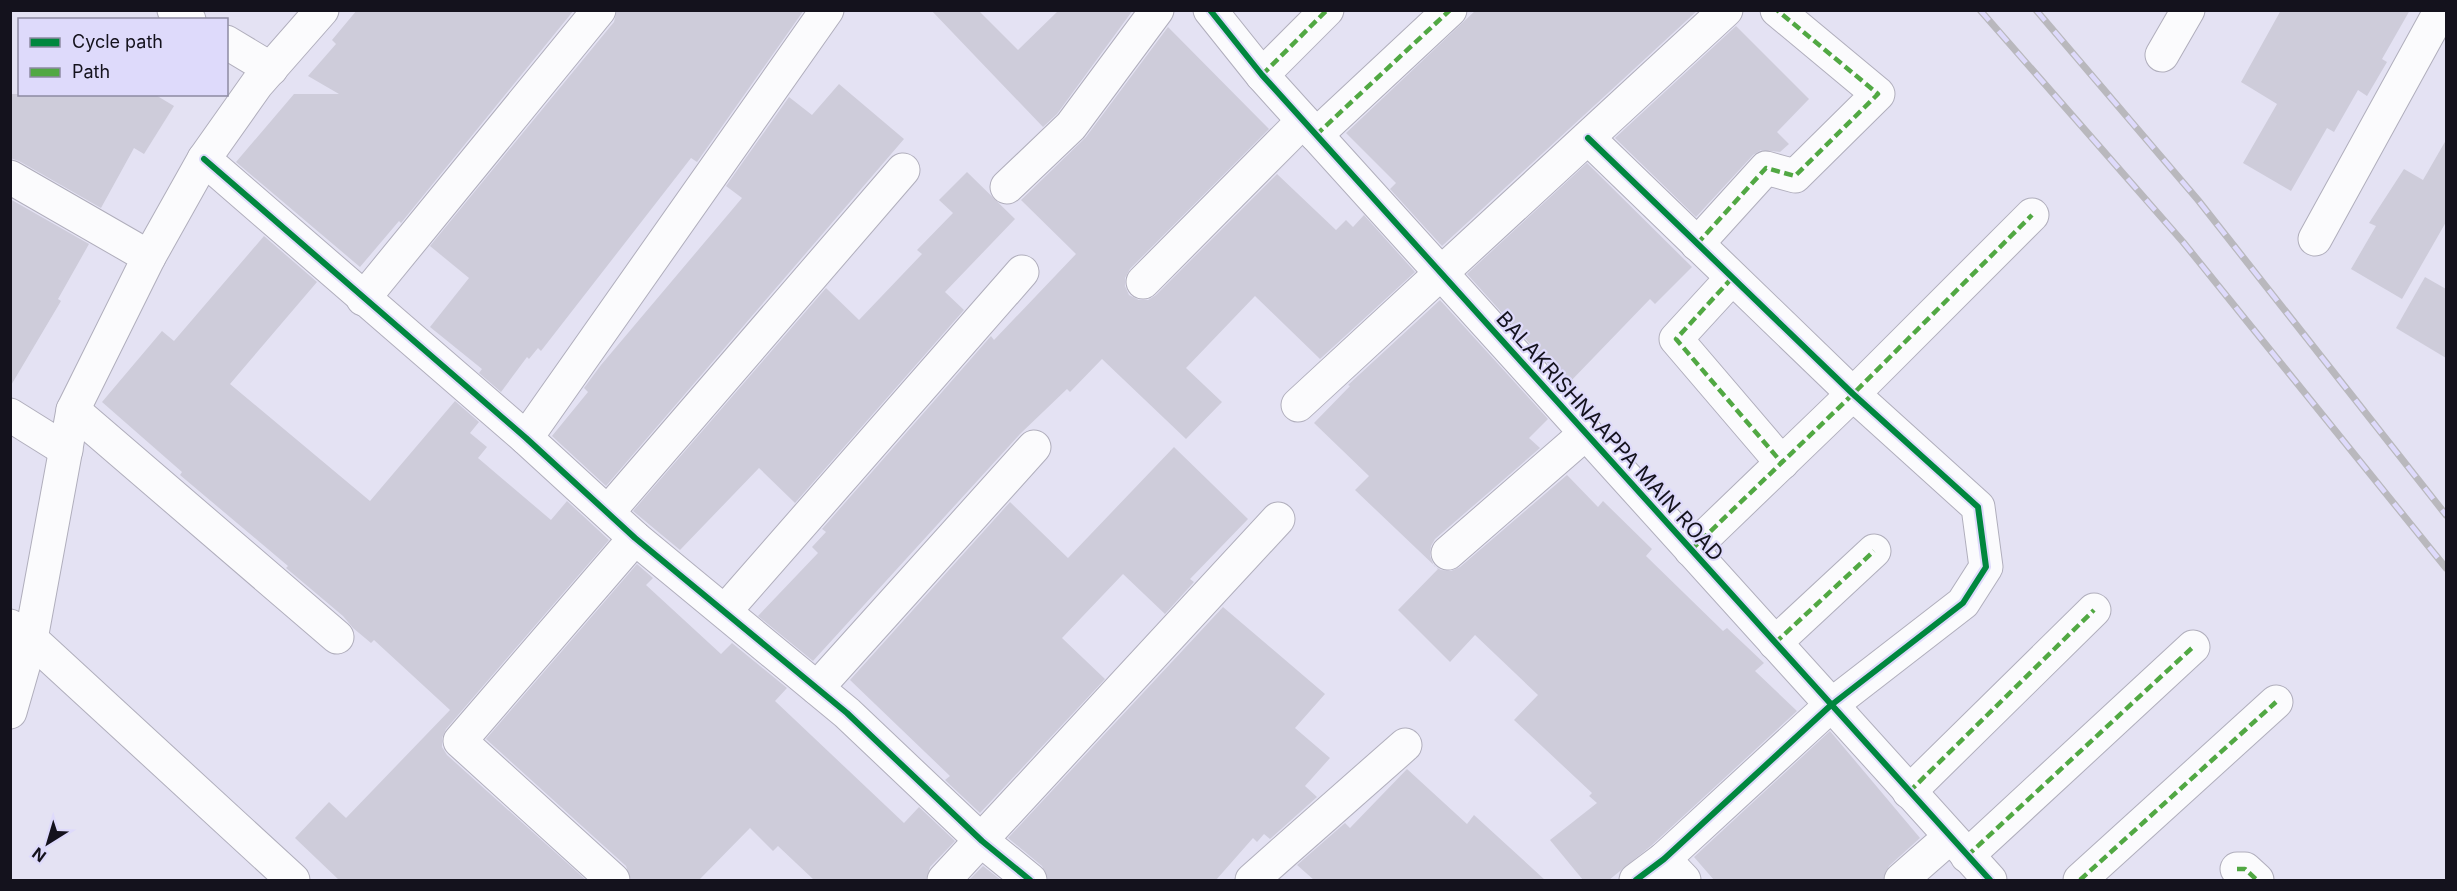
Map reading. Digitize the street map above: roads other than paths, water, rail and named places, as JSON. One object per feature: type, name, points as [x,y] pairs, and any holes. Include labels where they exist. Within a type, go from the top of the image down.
[{"type":"street","points":[[10,712],[21,633],[66,450],[73,410],[148,257],[204,159],[256,84],[322,10]]},
{"type":"street","points":[[363,299],[599,10]]},
{"type":"street","points":[[526,438],[827,10]]},
{"type":"street","points":[[1007,187],[1071,126],[1157,10]]},
{"type":"street","name":"BALAKRISHNAAPPA MAIN ROAD","points":[[1210,10],[1262,75],[1309,128],[1990,880]]},
{"type":"street","points":[[1262,75],[1327,10]]},
{"type":"street","points":[[1143,282],[1309,128],[1450,10]]},
{"type":"street","points":[[1298,405],[1726,10]]},
{"type":"street","points":[[1697,244],[1766,168],[1795,176],[1878,94],[1777,10]]},
{"type":"street","points":[[2162,55],[2188,10]]},
{"type":"street","points":[[2315,238],[2441,10]]},
{"type":"street","points":[[228,43],[270,69]]},
{"type":"street","points":[[1588,138],[1853,394],[1978,507],[1986,567],[1963,603],[1830,706],[1674,870],[1636,880]]},
{"type":"street","points":[[204,159],[526,438],[634,538],[817,688],[982,841],[1030,880]]},
{"type":"street","points":[[608,512],[903,170]]},
{"type":"street","points":[[10,177],[148,257]]},
{"type":"street","points":[[1691,550],[1853,394],[2032,215]]},
{"type":"street","points":[[724,611],[1022,272]]},
{"type":"street","points":[[1732,278],[1676,339],[1782,463]]},
{"type":"street","points":[[73,410],[337,637]]},
{"type":"street","points":[[10,415],[66,450]]},
{"type":"street","points":[[1448,554],[1586,433]]},
{"type":"street","points":[[817,688],[1034,447]]},
{"type":"street","points":[[944,880],[1278,519]]},
{"type":"street","points":[[613,880],[460,741],[634,538]]},
{"type":"street","points":[[1774,644],[1874,551]]},
{"type":"street","points":[[1909,792],[2094,610]]},
{"type":"street","points":[[21,633],[293,880]]},
{"type":"street","points":[[1900,880],[1959,846],[2193,647]]},
{"type":"street","points":[[2080,880],[2276,702]]},
{"type":"street","points":[[1252,880],[1405,745]]},
{"type":"railway","points":[[1980,10],[2183,242],[2446,568]]},
{"type":"railway","points":[[2036,10],[2198,200],[2446,515]]}]
